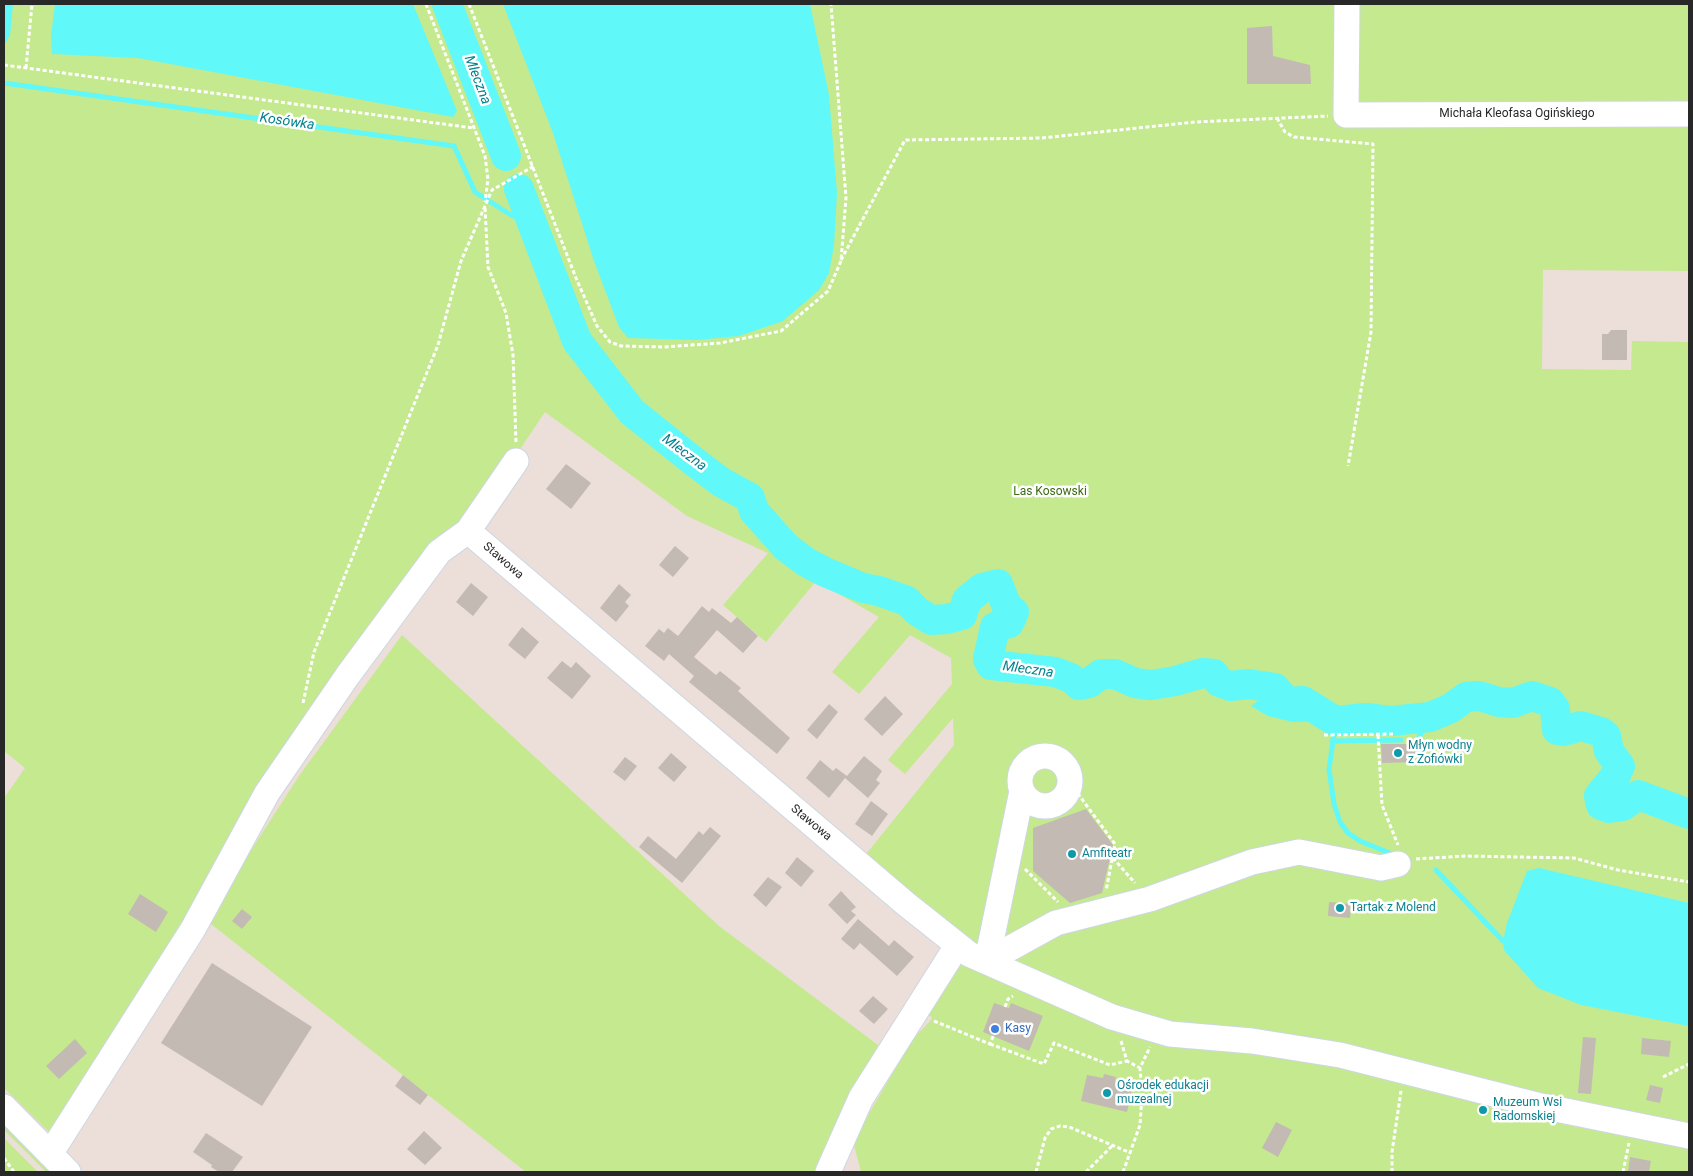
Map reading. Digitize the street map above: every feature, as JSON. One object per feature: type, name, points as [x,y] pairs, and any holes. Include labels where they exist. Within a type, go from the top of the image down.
[{"type":"street","points":[[1346,115],[1347,4]]},
{"type":"street","name":"Michała Kleofasa Ogińskiego","points":[[1346,115],[1689,114]]},
{"type":"street","points":[[50,1154],[193,929],[273,785],[348,675],[439,552],[468,531],[516,461]]},
{"type":"street","name":"Stawowa","points":[[468,531],[957,946],[969,954],[987,960],[1112,1017],[1158,1031],[1252,1041],[1340,1055],[1542,1106],[1633,1123],[1689,1136]]},
{"type":"street","points":[[987,960],[1022,791],[1021,777],[1023,770],[1028,763],[1042,756],[1058,760],[1068,772],[1070,783],[1066,795],[1061,800],[1046,806],[1032,802],[1022,791]]},
{"type":"street","points":[[987,960],[1056,923],[1150,899],[1252,862],[1299,852],[1381,868],[1397,864]]},
{"type":"street","points":[[828,1172],[861,1098],[957,946]]},
{"type":"street","points":[[4,1107],[68,1172]]},
{"type":"path","points":[[26,68],[32,4]]},
{"type":"path","points":[[426,4],[473,128],[486,156],[488,179],[485,206],[488,267],[506,313],[513,355],[516,461]]},
{"type":"path","points":[[470,4],[597,326],[610,342],[621,346],[664,347],[720,343],[781,331],[828,290],[841,261],[905,140],[1042,138],[1195,122],[1346,115]]},
{"type":"path","points":[[831,4],[846,198],[841,261]]},
{"type":"path","points":[[4,65],[473,128]]},
{"type":"path","points":[[1277,118],[1285,132],[1294,137],[1373,144],[1371,332],[1348,466]]},
{"type":"path","points":[[303,706],[314,652],[438,345],[461,261],[492,190],[534,166]]},
{"type":"path","points":[[1324,735],[1395,734]]},
{"type":"path","points":[[1378,735],[1382,805],[1397,864],[1419,858],[1465,856],[1574,858],[1618,870],[1689,882]]},
{"type":"path","points":[[1070,783],[1115,844],[1102,911]]},
{"type":"path","points":[[1009,853],[1074,918]]},
{"type":"path","points":[[1112,858],[1150,899]]},
{"type":"path","points":[[1112,1017],[1127,1061]]},
{"type":"path","points":[[930,1019],[1044,1064],[1054,1043],[1110,1065],[1127,1061],[1140,1068]]},
{"type":"path","points":[[1123,1172],[1140,1124],[1142,1095],[1140,1068],[1158,1031]]},
{"type":"path","points":[[990,1044],[994,1034]]},
{"type":"path","points":[[1663,1076],[1689,1064]]},
{"type":"path","points":[[1392,1172],[1392,1152],[1404,1071]]},
{"type":"path","points":[[1623,1172],[1633,1123]]},
{"type":"path","points":[[1036,1172],[1045,1138],[1051,1129],[1060,1126],[1069,1127],[1131,1153]]},
{"type":"path","points":[[1086,1172],[1113,1146]]},
{"type":"path","points":[[4,1158],[14,1172]]},
{"type":"green space","name":"Las Kosowski","points":[[4,4],[1689,4],[1689,271],[1543,270],[1542,369],[1631,370],[1632,341],[1689,342],[1689,1172],[861,1172],[853,1141],[912,1040],[931,1020],[932,1017],[925,1014],[952,958],[863,858],[954,745],[953,718],[905,774],[888,760],[952,684],[951,658],[910,635],[859,694],[832,672],[879,617],[816,581],[766,642],[723,605],[768,553],[687,516],[545,412],[449,555],[340,705],[51,1134],[4,1088],[4,798],[25,768],[4,751]]},
{"type":"green space","points":[[402,635],[719,926],[878,1045],[818,1172],[526,1172],[206,920],[299,776]]},
{"type":"green space","points":[[4,1120],[56,1172],[46,1172],[4,1130]]},
{"type":"green space","points":[[4,1138],[38,1172],[4,1172]]},
{"type":"water","points":[[4,4],[13,4],[10,35],[4,46]]},
{"type":"water","points":[[55,4],[413,4],[457,111],[453,117],[138,58],[52,54],[51,36]]},
{"type":"water","points":[[503,4],[810,4],[829,95],[837,193],[834,245],[829,273],[819,290],[783,321],[739,336],[697,340],[628,338],[619,327],[594,261],[553,133]]},
{"type":"water","points":[[1297,698],[1321,704],[1333,712],[1361,713],[1362,723],[1347,725],[1341,732],[1326,731],[1321,721],[1293,722],[1268,716],[1251,706],[1259,700]]},
{"type":"water","points":[[1539,868],[1689,903],[1689,1026],[1581,1005],[1538,988],[1504,950],[1503,941],[1507,923],[1527,871]]},
{"type":"building","points":[[1272,26],[1273,56],[1310,65],[1311,84],[1247,84],[1247,28]]},
{"type":"building","points":[[1611,330],[1627,330],[1627,360],[1602,360],[1602,334],[1608,334]]},
{"type":"building","points":[[566,464],[591,483],[571,509],[546,489]]},
{"type":"building","points":[[675,546],[689,558],[673,577],[659,565]]},
{"type":"building","points":[[471,583],[488,597],[473,616],[456,602]]},
{"type":"building","points":[[619,584],[631,595],[625,602],[629,606],[616,622],[600,608]]},
{"type":"building","points":[[702,606],[709,612],[712,608],[731,623],[737,617],[758,636],[743,653],[717,630],[694,657],[716,675],[720,671],[741,688],[738,691],[790,738],[777,754],[689,682],[694,676],[669,654],[664,661],[645,646],[659,629],[664,633],[668,628],[678,636]]},
{"type":"building","points":[[522,627],[539,642],[525,659],[508,645]]},
{"type":"building","points":[[562,661],[571,668],[576,662],[591,676],[572,699],[547,678]]},
{"type":"building","points":[[885,696],[903,714],[882,736],[864,719]]},
{"type":"building","points":[[829,704],[838,712],[817,739],[807,730]]},
{"type":"building","name":"Młyn wodny z Zofiówki","points":[[1381,744],[1415,744],[1415,762],[1382,763]]},
{"type":"building","points":[[671,753],[687,767],[674,782],[658,768]]},
{"type":"building","points":[[864,756],[882,771],[876,780],[880,783],[868,798],[845,778],[829,798],[806,778],[820,760],[833,771],[836,768],[847,776]]},
{"type":"building","points":[[625,757],[637,766],[625,781],[613,772]]},
{"type":"building","points":[[871,801],[888,814],[872,836],[855,824]]},
{"type":"building","name":"Amfiteatr","points":[[1086,809],[1113,845],[1102,893],[1070,903],[1033,871],[1033,828]]},
{"type":"building","points":[[710,827],[721,836],[682,883],[639,847],[648,836],[676,859],[699,831],[703,835]]},
{"type":"building","points":[[797,857],[814,871],[801,887],[785,873]]},
{"type":"building","points":[[768,877],[782,887],[766,907],[753,895]]},
{"type":"building","points":[[841,891],[856,907],[851,911],[856,915],[847,924],[828,905]]},
{"type":"building","points":[[140,894],[168,912],[156,932],[128,914]]},
{"type":"building","name":"Tartak z Molend","points":[[1329,902],[1351,904],[1350,918],[1328,916]]},
{"type":"building","points":[[242,909],[252,917],[242,929],[232,921]]},
{"type":"building","points":[[858,919],[889,946],[894,940],[914,957],[897,976],[860,943],[854,950],[841,939]]},
{"type":"building","points":[[212,963],[312,1027],[262,1106],[161,1043]]},
{"type":"building","points":[[873,996],[888,1009],[874,1024],[859,1011]]},
{"type":"building","points":[[994,1003],[1009,1008],[1011,1003],[1043,1016],[1029,1051],[983,1032]]},
{"type":"building","points":[[1583,1037],[1596,1038],[1591,1094],[1578,1093]]},
{"type":"building","points":[[1642,1038],[1671,1041],[1669,1057],[1641,1054]]},
{"type":"building","points":[[75,1039],[87,1053],[59,1079],[46,1066]]},
{"type":"building","name":"Ośrodek edukacji muzealnej","points":[[1104,1074],[1116,1077],[1115,1081],[1133,1085],[1127,1112],[1081,1101],[1087,1075],[1103,1078]]},
{"type":"building","points":[[403,1075],[428,1095],[420,1105],[395,1086]]},
{"type":"building","points":[[1650,1085],[1663,1088],[1660,1103],[1646,1100]]},
{"type":"building","points":[[1276,1122],[1292,1130],[1278,1157],[1262,1148]]},
{"type":"building","points":[[424,1131],[442,1148],[425,1165],[407,1149]]},
{"type":"building","points":[[206,1133],[243,1157],[232,1172],[219,1172],[193,1152]]},
{"type":"building","points":[[1630,1157],[1651,1161],[1649,1172],[1628,1172]]},
{"type":"waterway","name":"Mleczna","points":[[447,4],[506,156]]},
{"type":"waterway","name":"Kosówka","points":[[4,83],[454,146],[475,192],[511,215],[532,224]]},
{"type":"waterway","name":"Mleczna","points":[[519,189],[577,341],[632,412],[721,482],[750,498],[754,511],[786,547],[806,562],[825,572],[863,588],[879,591],[907,601],[917,611],[931,620],[947,619],[962,615],[967,600],[982,588],[998,584],[1007,607],[1014,612],[1009,623],[995,627],[988,659],[991,665],[1055,672],[1071,678],[1079,685],[1089,683],[1101,674],[1115,674],[1135,683],[1151,685],[1203,673],[1214,674],[1219,682],[1230,686],[1249,684],[1275,688],[1287,702],[1303,701],[1335,721],[1366,718],[1391,721],[1430,717],[1451,708],[1466,697],[1479,696],[1499,702],[1513,703],[1532,696],[1550,702],[1555,709],[1557,730],[1563,731],[1581,726],[1601,732],[1606,736],[1609,751],[1620,766],[1616,775],[1599,796],[1601,805],[1609,808],[1623,806],[1638,795],[1689,814]]},
{"type":"waterway","points":[[1418,739],[1430,717]]},
{"type":"waterway","points":[[1335,727],[1329,769],[1334,804],[1340,822],[1348,833],[1360,841],[1392,854]]},
{"type":"waterway","points":[[1332,741],[1401,740]]},
{"type":"waterway","points":[[1436,870],[1503,941],[1510,940]]},
{"type":"place","name":"Młyn wodny z Zofiówki","points":[[1398,753]]},
{"type":"place","name":"Amfiteatr","points":[[1072,854]]},
{"type":"place","name":"Tartak z Molend","points":[[1340,908]]},
{"type":"place","name":"Kasy","points":[[995,1029]]},
{"type":"place","name":"Ośrodek edukacji muzealnej","points":[[1107,1093]]},
{"type":"place","name":"Muzeum Wsi Radomskiej","points":[[1483,1110]]}]
